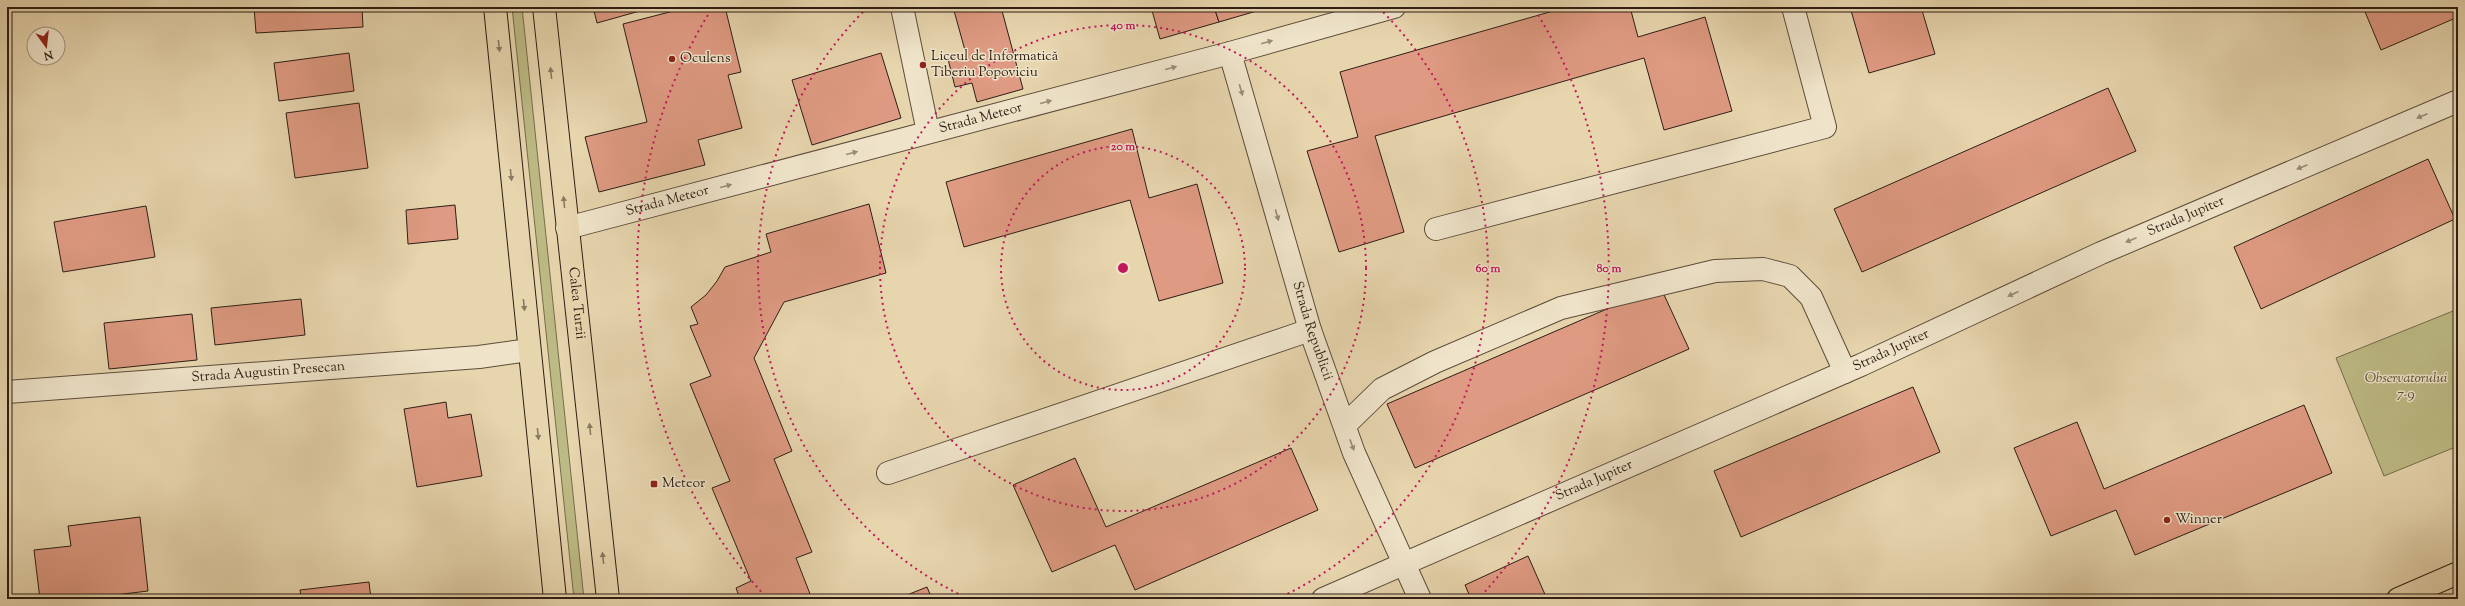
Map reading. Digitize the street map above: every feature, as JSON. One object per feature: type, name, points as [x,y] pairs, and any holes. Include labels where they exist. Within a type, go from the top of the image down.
[{"type":"main road","points":[[495,7],[555,599]]},
{"type":"main road","name":"Calea Turzii","points":[[544,7],[608,598]]},
{"type":"main road","points":[[2398,599],[2458,573]]},
{"type":"street","points":[[902,7],[928,132]]},
{"type":"street","name":"Strada Meteor","points":[[567,228],[1230,53],[1394,7]]},
{"type":"street","points":[[1436,229],[1825,127],[1793,7]]},
{"type":"street","name":"Strada Republicii","points":[[1230,53],[1310,330],[1354,453],[1420,599]]},
{"type":"street","name":"Strada Jupiter","points":[[1323,599],[1845,372],[2101,253],[2458,101]]},
{"type":"street","points":[[1345,425],[1382,389],[1435,362],[1561,308],[1714,271],[1763,269],[1790,276],[1811,297],[1845,372]]},
{"type":"street","points":[[888,473],[1310,330]]},
{"type":"street","name":"Strada Augustin Presecan","points":[[7,392],[479,357],[529,350]]},
{"type":"green space","points":[[512,7],[522,7],[584,599],[574,599]]},
{"type":"green space","name":"Observatorului 7-9","points":[[2458,309],[2458,446],[2384,476],[2336,358]]},
{"type":"building","points":[[254,7],[362,7],[363,27],[256,33]]},
{"type":"building","points":[[593,7],[654,7],[597,23]]},
{"type":"building","points":[[689,7],[725,7],[741,72],[728,75],[742,128],[698,140],[705,165],[599,192],[585,137],[647,122],[623,24]]},
{"type":"building","points":[[953,7],[1001,7],[1023,89],[977,102],[972,83],[955,87],[948,59],[966,54]]},
{"type":"building","points":[[1151,7],[1214,7],[1219,22],[1160,39]]},
{"type":"building","points":[[1214,7],[1259,7],[1260,10],[1219,22]]},
{"type":"building","points":[[1567,7],[1630,7],[1638,37],[1705,17],[1732,111],[1664,130],[1644,58],[1375,136],[1404,232],[1339,252],[1307,151],[1358,137],[1340,72]]},
{"type":"building","points":[[1850,7],[1921,7],[1935,54],[1869,73]]},
{"type":"building","points":[[2363,7],[2458,7],[2458,17],[2381,50]]},
{"type":"building","points":[[349,53],[354,91],[279,101],[274,63]]},
{"type":"building","points":[[881,53],[901,118],[812,145],[792,80]]},
{"type":"building","points":[[2108,88],[2136,151],[1862,272],[1834,209]]},
{"type":"building","points":[[359,103],[368,168],[295,178],[286,113]]},
{"type":"building","points":[[1132,129],[1149,198],[1197,184],[1223,283],[1159,301],[1130,200],[964,247],[946,182]]},
{"type":"building","points":[[2428,159],[2455,219],[2261,309],[2234,247]]},
{"type":"building","points":[[869,204],[886,273],[784,302],[754,358],[792,451],[774,459],[812,552],[796,558],[812,599],[740,599],[736,588],[751,581],[712,488],[730,481],[690,384],[711,376],[690,326],[698,324],[691,307],[706,295],[717,281],[725,267],[771,252],[766,234]]},
{"type":"building","points":[[455,205],[458,239],[408,244],[406,210]]},
{"type":"building","points":[[146,206],[155,257],[63,272],[54,222]]},
{"type":"building","points":[[1660,286],[1689,349],[1415,468],[1387,404]]},
{"type":"building","points":[[301,299],[305,335],[215,345],[211,308]]},
{"type":"building","points":[[192,314],[197,360],[109,369],[104,323]]},
{"type":"building","points":[[1913,387],[1940,452],[1741,537],[1714,471]]},
{"type":"building","points":[[446,402],[448,418],[471,414],[482,476],[417,487],[404,409]]},
{"type":"building","points":[[2304,405],[2332,473],[2135,555],[2116,510],[2051,536],[2014,448],[2077,422],[2104,489]]},
{"type":"building","points":[[1291,448],[1318,510],[1135,590],[1115,545],[1052,572],[1013,485],[1075,458],[1106,527]]},
{"type":"building","points":[[140,517],[148,591],[82,599],[40,599],[34,550],[71,546],[68,526]]},
{"type":"building","points":[[1528,556],[1547,599],[1471,599],[1465,585]]},
{"type":"building","points":[[369,582],[371,599],[301,599],[300,590]]},
{"type":"building","points":[[927,587],[932,599],[897,599]]},
{"type":"place","name":"Oculens","points":[[672,59]]},
{"type":"place","name":"Liceul de Informatică Tiberiu Popoviciu","points":[[923,65]]},
{"type":"place","name":"Meteor","points":[[654,484]]},
{"type":"place","name":"Winner","points":[[2167,520]]}]
